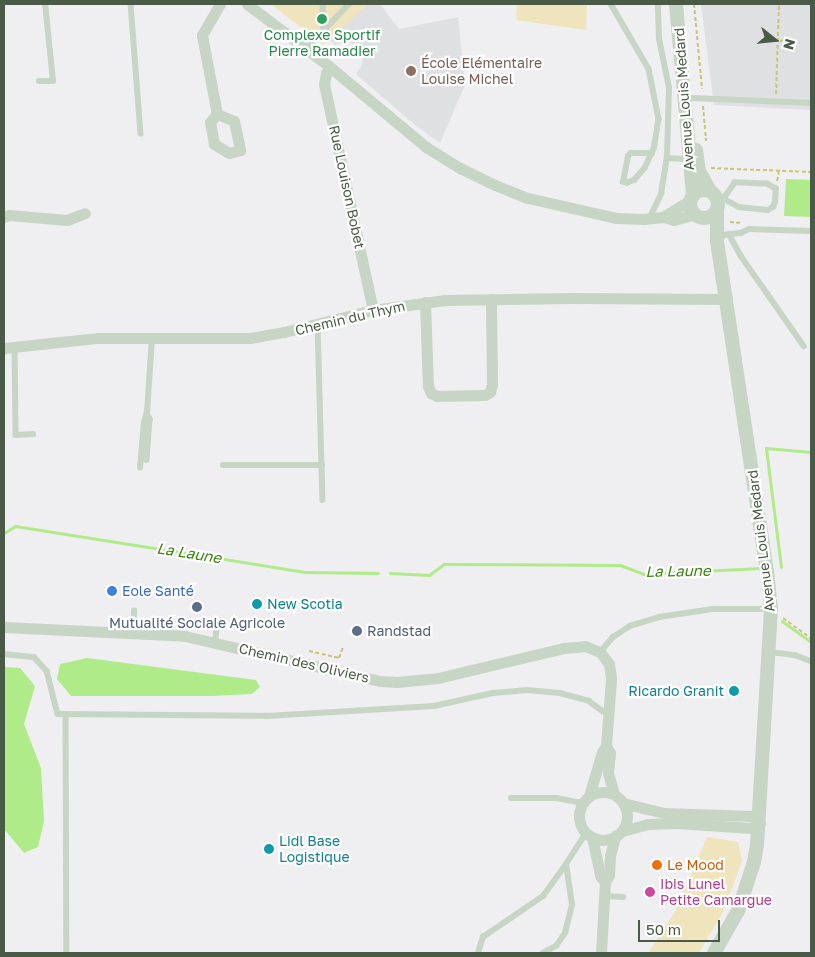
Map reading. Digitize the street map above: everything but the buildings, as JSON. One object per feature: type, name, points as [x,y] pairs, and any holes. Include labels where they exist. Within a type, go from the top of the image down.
[{"type":"street","points":[[217,114],[202,35],[220,4]]},
{"type":"street","points":[[247,4],[330,67],[426,146],[486,181],[528,198],[616,218],[649,219],[664,217],[674,220],[710,216],[717,200],[699,190],[664,217]]},
{"type":"street","name":"Avenue Louis Medard","points":[[676,4],[691,197]]},
{"type":"street","name":"Avenue Louis Medard","points":[[686,4],[699,171],[717,200],[723,238],[727,299],[771,609],[760,823],[754,862],[730,929],[714,953]]},
{"type":"street","name":"Rue Louison Bobet","points":[[330,67],[326,72],[324,84],[373,310]]},
{"type":"street","points":[[691,197],[690,208],[699,216]]},
{"type":"street","points":[[4,217],[8,215],[67,220],[85,213]]},
{"type":"street","name":"Avenue Louis Medard","points":[[699,216],[723,238]]},
{"type":"street","points":[[425,302],[428,386],[431,394],[437,396],[485,395],[490,392],[492,384],[491,299]]},
{"type":"street","name":"Chemin du Thym","points":[[9,348],[98,338],[250,338],[284,332],[373,310],[425,302],[491,299],[727,299]]},
{"type":"street","name":"Chemin des Oliviers","points":[[4,627],[185,636],[380,681],[397,682],[438,678],[564,648],[585,646],[600,652]]},
{"type":"street","points":[[600,652],[609,664],[610,671],[610,712],[606,746],[602,752],[579,819],[589,835],[600,876],[605,882]]},
{"type":"street","points":[[601,953],[605,882],[609,875],[610,856],[626,817],[623,804],[614,794],[608,772],[610,754],[606,746]]},
{"type":"street","points":[[585,800],[601,792],[614,794]]},
{"type":"street","points":[[589,835],[608,839],[618,833],[648,824],[676,822],[752,828],[760,823],[752,816],[664,813],[623,804]]},
{"type":"lane","points":[[39,81],[53,81],[45,4]]},
{"type":"lane","points":[[131,4],[141,134]]},
{"type":"lane","points":[[323,4],[324,28]]},
{"type":"lane","points":[[306,48],[349,4]]},
{"type":"lane","points":[[611,4],[642,53],[655,88],[659,119],[652,153],[645,168],[635,180],[628,183],[623,182],[628,156],[631,152],[652,153]]},
{"type":"lane","points":[[649,219],[661,194],[667,158],[668,88],[659,39],[658,4]]},
{"type":"lane","points":[[693,98],[811,103]]},
{"type":"lane","points":[[667,158],[688,159]]},
{"type":"lane","points":[[735,183],[767,184],[776,189],[775,202],[773,207],[768,210],[739,207],[717,200],[735,183]]},
{"type":"lane","points":[[804,346],[741,256],[723,238],[749,229],[811,231]]},
{"type":"lane","points":[[318,324],[323,500]]},
{"type":"lane","points":[[140,468],[144,422],[147,413],[152,338]]},
{"type":"lane","points":[[9,348],[16,435],[34,434]]},
{"type":"lane","points":[[147,413],[150,419],[147,460]]},
{"type":"lane","points":[[223,465],[322,465]]},
{"type":"lane","points":[[600,652],[613,637],[630,626],[659,617],[714,609],[771,609]]},
{"type":"lane","points":[[133,632],[134,611]]},
{"type":"lane","points":[[215,643],[217,623]]},
{"type":"lane","points":[[770,652],[795,655],[811,662]]},
{"type":"lane","points":[[4,654],[34,657],[46,671],[58,714],[277,716],[434,706],[493,693],[527,690],[560,693],[589,700],[603,711],[610,712]]},
{"type":"lane","points":[[66,714],[67,953]]},
{"type":"lane","points":[[511,798],[585,800]]},
{"type":"lane","points":[[478,953],[483,937],[543,896],[589,835]]},
{"type":"lane","points":[[543,953],[556,946],[565,933],[572,905],[566,864]]},
{"type":"lane","points":[[604,896],[623,897]]},
{"type":"path","points":[[776,101],[780,4]]},
{"type":"path","points":[[762,40],[784,40]]},
{"type":"path","points":[[708,168],[811,172]]},
{"type":"path","points":[[771,609],[811,638]]},
{"type":"path","points":[[308,651],[338,658],[343,647]]},
{"type":"shaded area","name":"Complexe Sportif Pierre Ramadier","points":[[271,4],[368,4],[323,45]]},
{"type":"shaded area","name":"École Elémentaire Louise Michel","points":[[368,4],[380,4],[399,29],[458,17],[465,85],[440,143],[415,125],[356,74],[361,67],[363,58],[361,50],[348,41],[335,45],[329,39]]},
{"type":"shaded area","points":[[517,4],[587,4],[586,30],[516,20]]},
{"type":"shaded area","points":[[701,4],[811,4],[811,110],[714,105]]},
{"type":"shaded area","points":[[786,179],[811,180],[811,217],[784,216]]},
{"type":"shaded area","points":[[87,658],[256,680],[260,687],[252,694],[212,696],[71,696],[57,679],[60,664]]},
{"type":"shaded area","points":[[4,667],[20,668],[35,686],[24,724],[41,768],[44,821],[38,847],[24,853],[4,829]]},
{"type":"shaded area","points":[[707,837],[738,842],[742,861],[724,910],[699,953],[648,953],[676,910]]},
{"type":"waterway","name":"La Laune","points":[[781,567],[766,448],[811,452]]},
{"type":"waterway","name":"La Laune","points":[[4,533],[15,526],[306,572],[378,573]]},
{"type":"waterway","name":"La Laune","points":[[390,573],[429,575],[444,564],[620,565],[643,574],[760,568]]},
{"type":"waterway","points":[[782,621],[811,642]]},
{"type":"place","name":"Complexe Sportif Pierre Ramadier","points":[[322,19]]},
{"type":"place","name":"École Elémentaire Louise Michel","points":[[411,71]]},
{"type":"place","name":"Eole Santé","points":[[112,591]]},
{"type":"place","name":"New Scotia","points":[[257,604]]},
{"type":"place","name":"Mutualité Sociale Agricole","points":[[197,607]]},
{"type":"place","name":"Randstad","points":[[357,631]]},
{"type":"place","name":"Ricardo Granit","points":[[734,691]]},
{"type":"place","name":"Lidl Base Logistique","points":[[269,849]]},
{"type":"place","name":"Le Mood","points":[[657,865]]},
{"type":"place","name":"Ibis Lunel Petite Camargue","points":[[650,892]]}]
